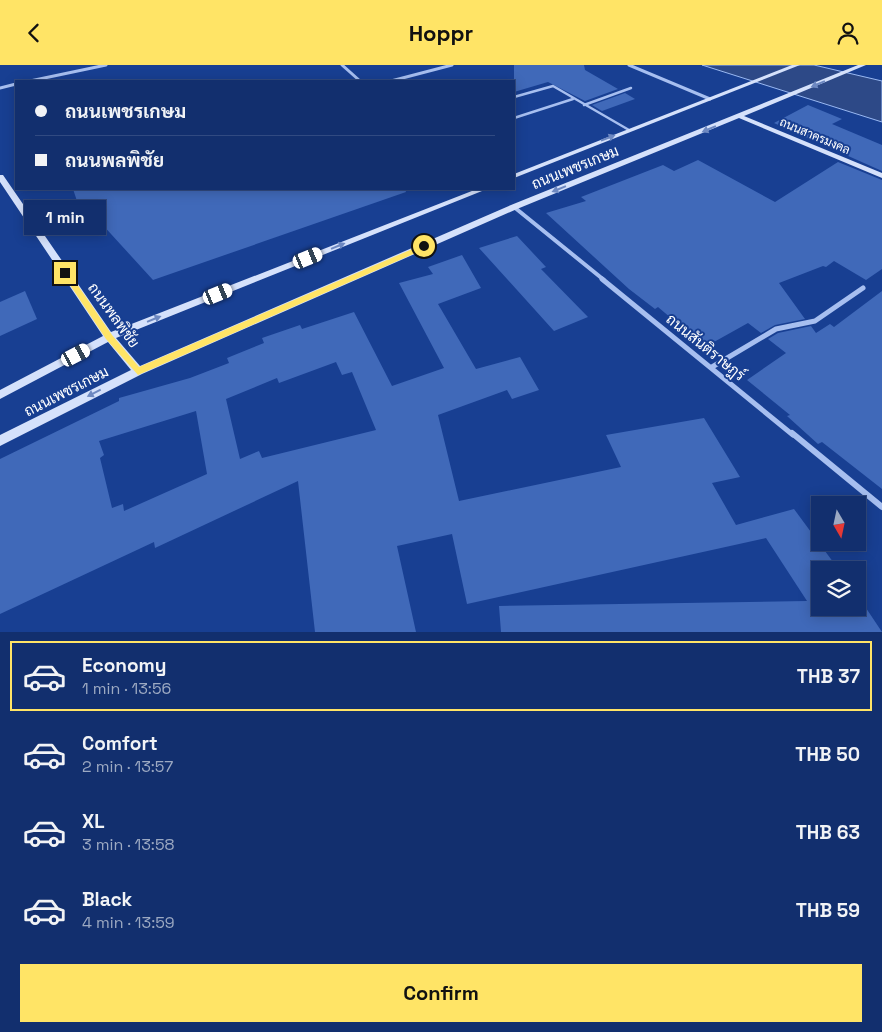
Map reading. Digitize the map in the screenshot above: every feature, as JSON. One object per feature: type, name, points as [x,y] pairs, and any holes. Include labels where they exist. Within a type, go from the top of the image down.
[{"type":"main road","name":"ถนนเพชรเกษม","points":[[515,176],[797,65]]},
{"type":"main road","name":"ถนนเพชรเกษม","points":[[0,441],[138,371],[514,207],[863,65]]},
{"type":"main road","name":"ถนนสาครมงคล","points":[[740,116],[882,176]]},
{"type":"main road","name":"ถนนพลพิชัย","points":[[0,177],[109,337],[138,371]]},
{"type":"main road","name":"ถนนเพชรเกษม","points":[[0,395],[109,337],[480,190]]},
{"type":"street","points":[[35,80],[106,65]]},
{"type":"street","points":[[342,65],[359,80]]},
{"type":"street","points":[[395,80],[452,65]]},
{"type":"street","points":[[629,65],[710,99]]},
{"type":"street","points":[[0,88],[15,84]]},
{"type":"street","name":"ถนนสันติราษฎร์","points":[[514,207],[882,507]]},
{"type":"street","points":[[712,367],[776,329],[815,321],[863,288]]},
{"type":"lane","points":[[515,97],[553,86],[629,130]]},
{"type":"lane","points":[[584,105],[631,88]]},
{"type":"lane","points":[[515,118],[573,99]]},
{"type":"water","points":[[702,65],[814,65],[882,81],[882,122]]},
{"type":"building","points":[[514,65],[584,65],[585,70],[618,89],[585,101],[548,82],[515,92]]},
{"type":"building","points":[[625,93],[635,99],[602,111],[592,105]]},
{"type":"building","points":[[808,105],[842,119],[832,124],[882,145],[882,171],[774,123]]},
{"type":"building","points":[[698,160],[775,202],[838,162],[882,180],[882,269],[866,280],[834,261],[826,267],[823,266],[779,283],[805,319],[775,325],[761,333],[748,323],[705,347],[658,307],[655,309],[629,289],[546,213],[586,201],[581,197],[663,165],[674,171]]},
{"type":"building","points":[[73,190],[405,190],[406,192],[153,280],[90,211],[81,213]]},
{"type":"building","points":[[517,236],[546,267],[541,269],[588,317],[554,331],[479,248]]},
{"type":"building","points":[[462,255],[481,288],[438,304],[476,369],[520,357],[539,390],[512,399],[507,390],[438,415],[459,501],[621,467],[606,435],[704,418],[740,477],[712,483],[736,525],[794,509],[811,532],[811,551],[825,551],[832,561],[811,561],[811,616],[866,616],[866,608],[882,632],[501,632],[499,606],[807,601],[766,538],[467,604],[452,534],[397,546],[416,632],[315,632],[298,481],[155,548],[154,542],[0,614],[0,459],[119,401],[119,398],[190,378],[229,363],[227,358],[264,343],[262,338],[300,325],[302,329],[354,312],[392,386],[444,368],[399,283],[433,274],[428,267]],"holes":[[[336,362],[342,375],[352,372],[376,430],[262,458],[259,451],[240,459],[226,399],[277,378],[279,383]],[[196,411],[207,474],[124,511],[123,504],[112,508],[100,458],[104,455],[99,441]]]},
{"type":"building","points":[[25,291],[37,319],[0,336],[0,302]]},
{"type":"building","points":[[882,291],[882,489],[822,442],[818,444],[787,416],[790,415],[747,380],[786,353],[768,339],[778,333],[811,326],[816,333],[830,324],[834,327]]},
{"type":"route","points":[[65,273],[109,337],[138,371],[424,246]]}]
